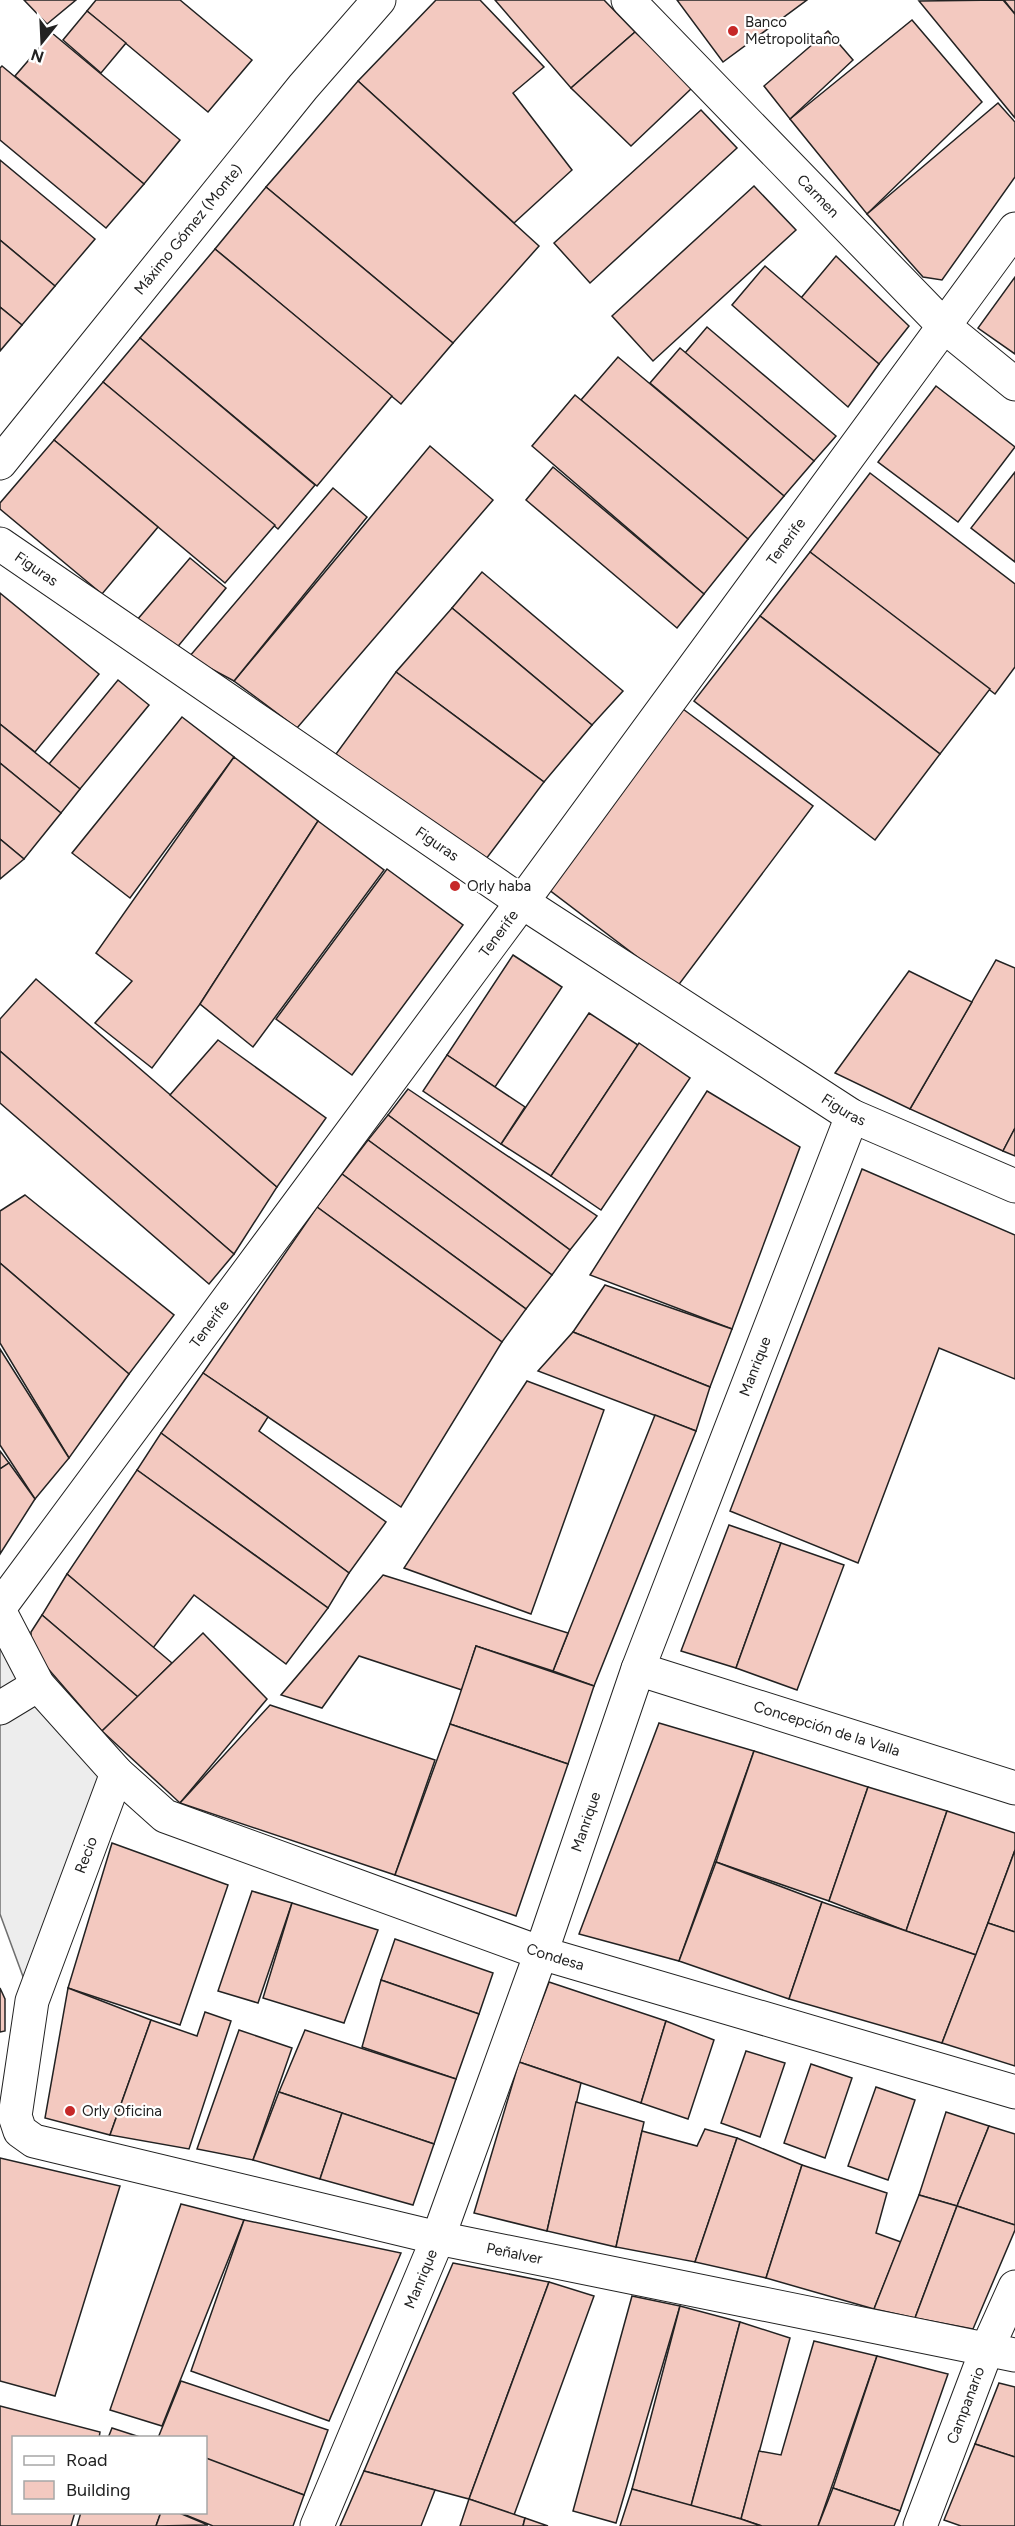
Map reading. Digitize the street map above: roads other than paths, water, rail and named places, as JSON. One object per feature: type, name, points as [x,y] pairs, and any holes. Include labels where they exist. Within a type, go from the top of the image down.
[{"type":"street","name":"Máximo Gómez (Monte)","points":[[0,463],[303,87],[379,0]]},
{"type":"street","name":"Carmen","points":[[628,0],[945,327],[1015,384]]},
{"type":"street","name":"Tenerife","points":[[0,1607],[522,902],[1015,229]]},
{"type":"street","name":"Figuras","points":[[0,544],[522,902],[852,1116],[1015,1185]]},
{"type":"street","name":"Manrique","points":[[317,2526],[438,2238],[541,1953],[638,1669],[852,1116]]},
{"type":"street","points":[[0,1612],[38,1685],[117,1773]]},
{"type":"street","name":"Concepción de la Valla","points":[[638,1669],[1015,1788]]},
{"type":"street","points":[[0,1708],[38,1685]]},
{"type":"street","name":"Condesa","points":[[117,1773],[165,1816],[541,1953],[1015,2092]]},
{"type":"street","name":"Recio","points":[[20,2131],[15,2116],[32,2001],[117,1773]]},
{"type":"street","name":"Peñalver","points":[[20,2131],[34,2141],[438,2238],[1001,2352]]},
{"type":"street","name":"Campanario","points":[[920,2526],[1001,2352],[1015,2287]]},
{"type":"place","name":"Banco Metropolitano","points":[[733,31]]},
{"type":"place","name":"Orly haba","points":[[455,886]]},
{"type":"place","name":"Orly Oficina","points":[[70,2111]]}]
